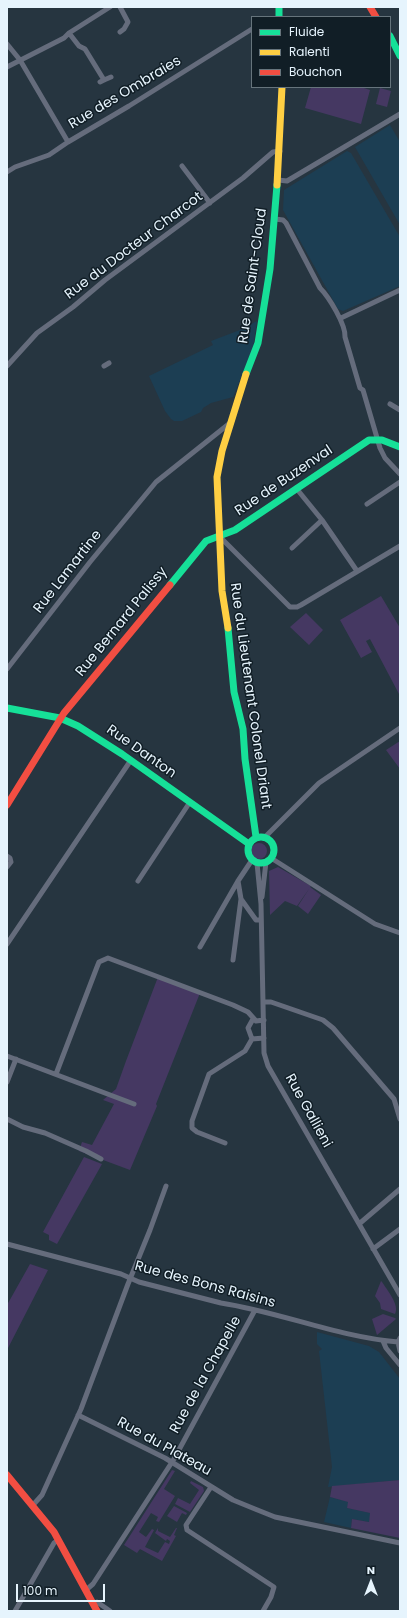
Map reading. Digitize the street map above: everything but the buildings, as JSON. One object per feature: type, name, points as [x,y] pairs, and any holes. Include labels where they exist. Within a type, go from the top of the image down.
[{"type":"street","points":[[7,67],[64,38],[69,32],[110,7]]},
{"type":"street","points":[[120,7],[128,22],[124,29],[120,32]]},
{"type":"street","points":[[370,7],[375,16]]},
{"type":"street","name":"Rue des Ombraies","points":[[7,172],[16,167],[49,155],[251,30]]},
{"type":"street","points":[[69,32],[79,46],[85,49],[102,81],[111,77]]},
{"type":"street","points":[[391,38],[400,56]]},
{"type":"street","points":[[7,44],[20,60],[68,142]]},
{"type":"street","points":[[391,47],[400,62]]},
{"type":"street","name":"Rue de Saint-Cloud","points":[[220,558],[217,478],[218,467],[239,394],[258,347],[270,268],[275,219],[280,151],[282,88]]},
{"type":"street","points":[[278,180],[287,181],[400,114]]},
{"type":"street","name":"Rue du Docteur Charcot","points":[[7,366],[37,333],[73,307],[105,280],[210,203],[273,152],[280,151]]},
{"type":"street","points":[[182,166],[210,203]]},
{"type":"street","points":[[275,219],[283,220],[286,223],[320,288],[325,293],[336,313],[341,318],[360,388],[364,390],[377,439],[385,458],[400,474]]},
{"type":"street","points":[[341,318],[400,290]]},
{"type":"street","points":[[104,366],[109,363]]},
{"type":"street","points":[[390,404],[400,410]]},
{"type":"street","name":"Rue Lamartine","points":[[7,669],[86,567],[148,491],[166,473],[230,423]]},
{"type":"street","points":[[214,436],[222,436],[225,440]]},
{"type":"street","points":[[377,439],[400,447]]},
{"type":"street","name":"Rue de Buzenval","points":[[205,542],[235,530],[369,440],[377,439]]},
{"type":"street","points":[[368,504],[400,482]]},
{"type":"street","points":[[296,488],[322,520],[357,571]]},
{"type":"street","points":[[292,548],[322,520]]},
{"type":"street","points":[[219,536],[290,607],[297,607],[301,605],[400,546]]},
{"type":"street","name":"Rue Bernard Palissy","points":[[7,805],[60,718],[205,542]]},
{"type":"street","name":"Rue du Lieutenant Colonel Driant","points":[[220,558],[222,591],[230,636],[230,656],[234,692],[243,728],[245,759],[256,837]]},
{"type":"street","name":"Rue Danton","points":[[7,708],[60,718],[100,740],[131,760],[249,844]]},
{"type":"street","points":[[265,837],[319,783],[400,728]]},
{"type":"street","points":[[7,944],[131,760]]},
{"type":"street","points":[[138,881],[190,802]]},
{"type":"street","points":[[255,862],[247,852],[249,844],[256,837],[265,837],[271,841],[274,853],[269,860]]},
{"type":"street","points":[[7,856],[10,858],[10,862],[7,867]]},
{"type":"street","points":[[200,948],[238,881],[255,862],[269,860],[375,924],[400,933]]},
{"type":"street","name":"Rue Gallieni","points":[[261,904],[269,860]]},
{"type":"street","name":"Rue Gallieni","points":[[255,862],[261,904],[264,1054],[268,1066],[400,1295]]},
{"type":"street","points":[[233,960],[241,899],[238,881]]},
{"type":"street","points":[[241,899],[256,920],[261,920]]},
{"type":"street","points":[[56,1074],[97,967],[100,962],[108,958],[233,1005],[248,1012],[253,1019],[264,1020]]},
{"type":"street","points":[[264,1002],[271,1002],[323,1020],[333,1028],[394,1099],[400,1119]]},
{"type":"street","points":[[252,1039],[248,1028],[253,1019]]},
{"type":"street","points":[[252,1039],[264,1038]]},
{"type":"street","points":[[225,1143],[196,1132],[192,1128],[192,1121],[209,1074],[213,1070],[241,1055],[252,1039]]},
{"type":"street","points":[[7,1056],[134,1104]]},
{"type":"street","points":[[7,1082],[16,1059]]},
{"type":"street","points":[[7,1119],[23,1127],[45,1133],[101,1159]]},
{"type":"street","points":[[33,1505],[42,1495],[78,1415],[166,1186]]},
{"type":"street","points":[[359,1224],[400,1189]]},
{"type":"street","points":[[373,1249],[400,1229]]},
{"type":"street","name":"Rue des Bons Raisins","points":[[7,1244],[120,1274],[149,1285],[221,1303],[231,1303],[372,1340],[399,1340]]},
{"type":"street","name":"Rue de la Chapelle","points":[[86,1590],[94,1584],[171,1462],[255,1310]]},
{"type":"street","points":[[399,1340],[400,1350]]},
{"type":"street","points":[[383,1341],[386,1348],[400,1365]]},
{"type":"street","name":"Rue du Plateau","points":[[78,1415],[171,1462],[211,1487],[186,1525],[187,1530],[274,1587],[274,1592],[262,1611]]},
{"type":"street","points":[[7,1475],[54,1532],[97,1611]]},
{"type":"street","points":[[211,1487],[233,1500],[275,1517],[400,1543]]},
{"type":"street","points":[[15,1611],[54,1543],[58,1540]]},
{"type":"street","points":[[93,1604],[97,1602],[110,1611]]},
{"type":"shaded area","points":[[311,88],[364,88],[370,90],[361,124],[305,108]]},
{"type":"shaded area","points":[[380,88],[391,91],[387,107],[376,104]]},
{"type":"shaded area","points":[[390,125],[400,142],[400,225],[355,147]]},
{"type":"shaded area","points":[[347,151],[351,153],[400,237],[400,286],[343,311],[338,309],[283,210],[284,190]]},
{"type":"shaded area","points":[[257,321],[253,348],[233,397],[211,403],[203,408],[201,412],[182,421],[174,421],[171,419],[165,411],[149,376],[213,345],[211,341],[240,330]]},
{"type":"shaded area","points":[[381,596],[400,628],[399,694],[370,639],[366,641],[372,652],[361,658],[340,620]]},
{"type":"shaded area","points":[[306,613],[323,630],[309,645],[290,627]]},
{"type":"shaded area","points":[[400,741],[400,769],[386,750]]},
{"type":"shaded area","points":[[259,843],[266,848],[267,851],[262,858],[259,859],[252,854],[251,851],[256,844]]},
{"type":"shaded area","points":[[278,867],[311,886],[310,887],[321,895],[308,914],[298,906],[309,889],[297,906],[285,901],[270,915],[269,871]]},
{"type":"shaded area","points":[[158,977],[200,993],[156,1104],[157,1106],[130,1170],[79,1151],[82,1142],[92,1145],[114,1104],[103,1100],[116,1089]]},
{"type":"shaded area","points":[[84,1157],[102,1164],[57,1244],[49,1240],[49,1235],[43,1232]]},
{"type":"shaded area","points":[[30,1264],[48,1270],[7,1350],[7,1305]]},
{"type":"shaded area","points":[[381,1281],[390,1293],[396,1306],[395,1314],[381,1309],[380,1303],[375,1296]]},
{"type":"shaded area","points":[[383,1314],[396,1319],[377,1335],[372,1319]]},
{"type":"shaded area","points":[[317,1332],[369,1346],[379,1352],[400,1379],[400,1480],[328,1487],[332,1467],[319,1351],[322,1349],[317,1344]]},
{"type":"shaded area","points":[[172,1470],[175,1471],[164,1489],[175,1496],[159,1522],[156,1521],[158,1517],[151,1513],[139,1532],[146,1537],[152,1529],[154,1530],[145,1547],[158,1553],[165,1542],[169,1544],[170,1541],[167,1539],[166,1541],[155,1533],[158,1528],[158,1531],[170,1537],[177,1528],[174,1535],[176,1536],[162,1561],[140,1549],[137,1553],[124,1545]]},
{"type":"shaded area","points":[[400,1480],[400,1538],[351,1528],[352,1519],[369,1522],[370,1513],[347,1508],[348,1502],[330,1497],[332,1486]]},
{"type":"shaded area","points":[[191,1481],[203,1487],[204,1491],[190,1512],[175,1504],[178,1498],[190,1504],[199,1490],[190,1483]]},
{"type":"shaded area","points":[[330,1497],[349,1502],[347,1508],[371,1513],[369,1522],[352,1519],[351,1528],[324,1522]]},
{"type":"shaded area","points":[[174,1506],[187,1513],[186,1515],[182,1513],[177,1522],[167,1516]]},
{"type":"traffic: fast","points":[[279,7],[279,16]]},
{"type":"traffic: fast","points":[[391,38],[400,56]]},
{"type":"traffic: fast","points":[[246,374],[258,343],[270,269],[277,185]]},
{"type":"traffic: fast","points":[[170,585],[206,541],[235,530],[369,440],[382,440],[400,447]]},
{"type":"traffic: fast","points":[[228,628],[234,692],[243,729],[245,759],[256,837]]},
{"type":"traffic: fast","points":[[7,708],[60,718],[78,726],[122,754],[249,844]]},
{"type":"traffic: fast","points":[[261,837],[270,841],[274,850],[270,859],[261,863],[252,859],[248,850],[252,841],[261,837]]},
{"type":"traffic: slow","points":[[277,185],[282,88]]},
{"type":"traffic: slow","points":[[228,628],[222,591],[217,477],[222,451],[246,374]]},
{"type":"traffic: jam","points":[[370,7],[375,16]]},
{"type":"traffic: jam","points":[[7,805],[64,713],[170,585]]},
{"type":"traffic: jam","points":[[7,1475],[54,1532],[97,1611]]}]
